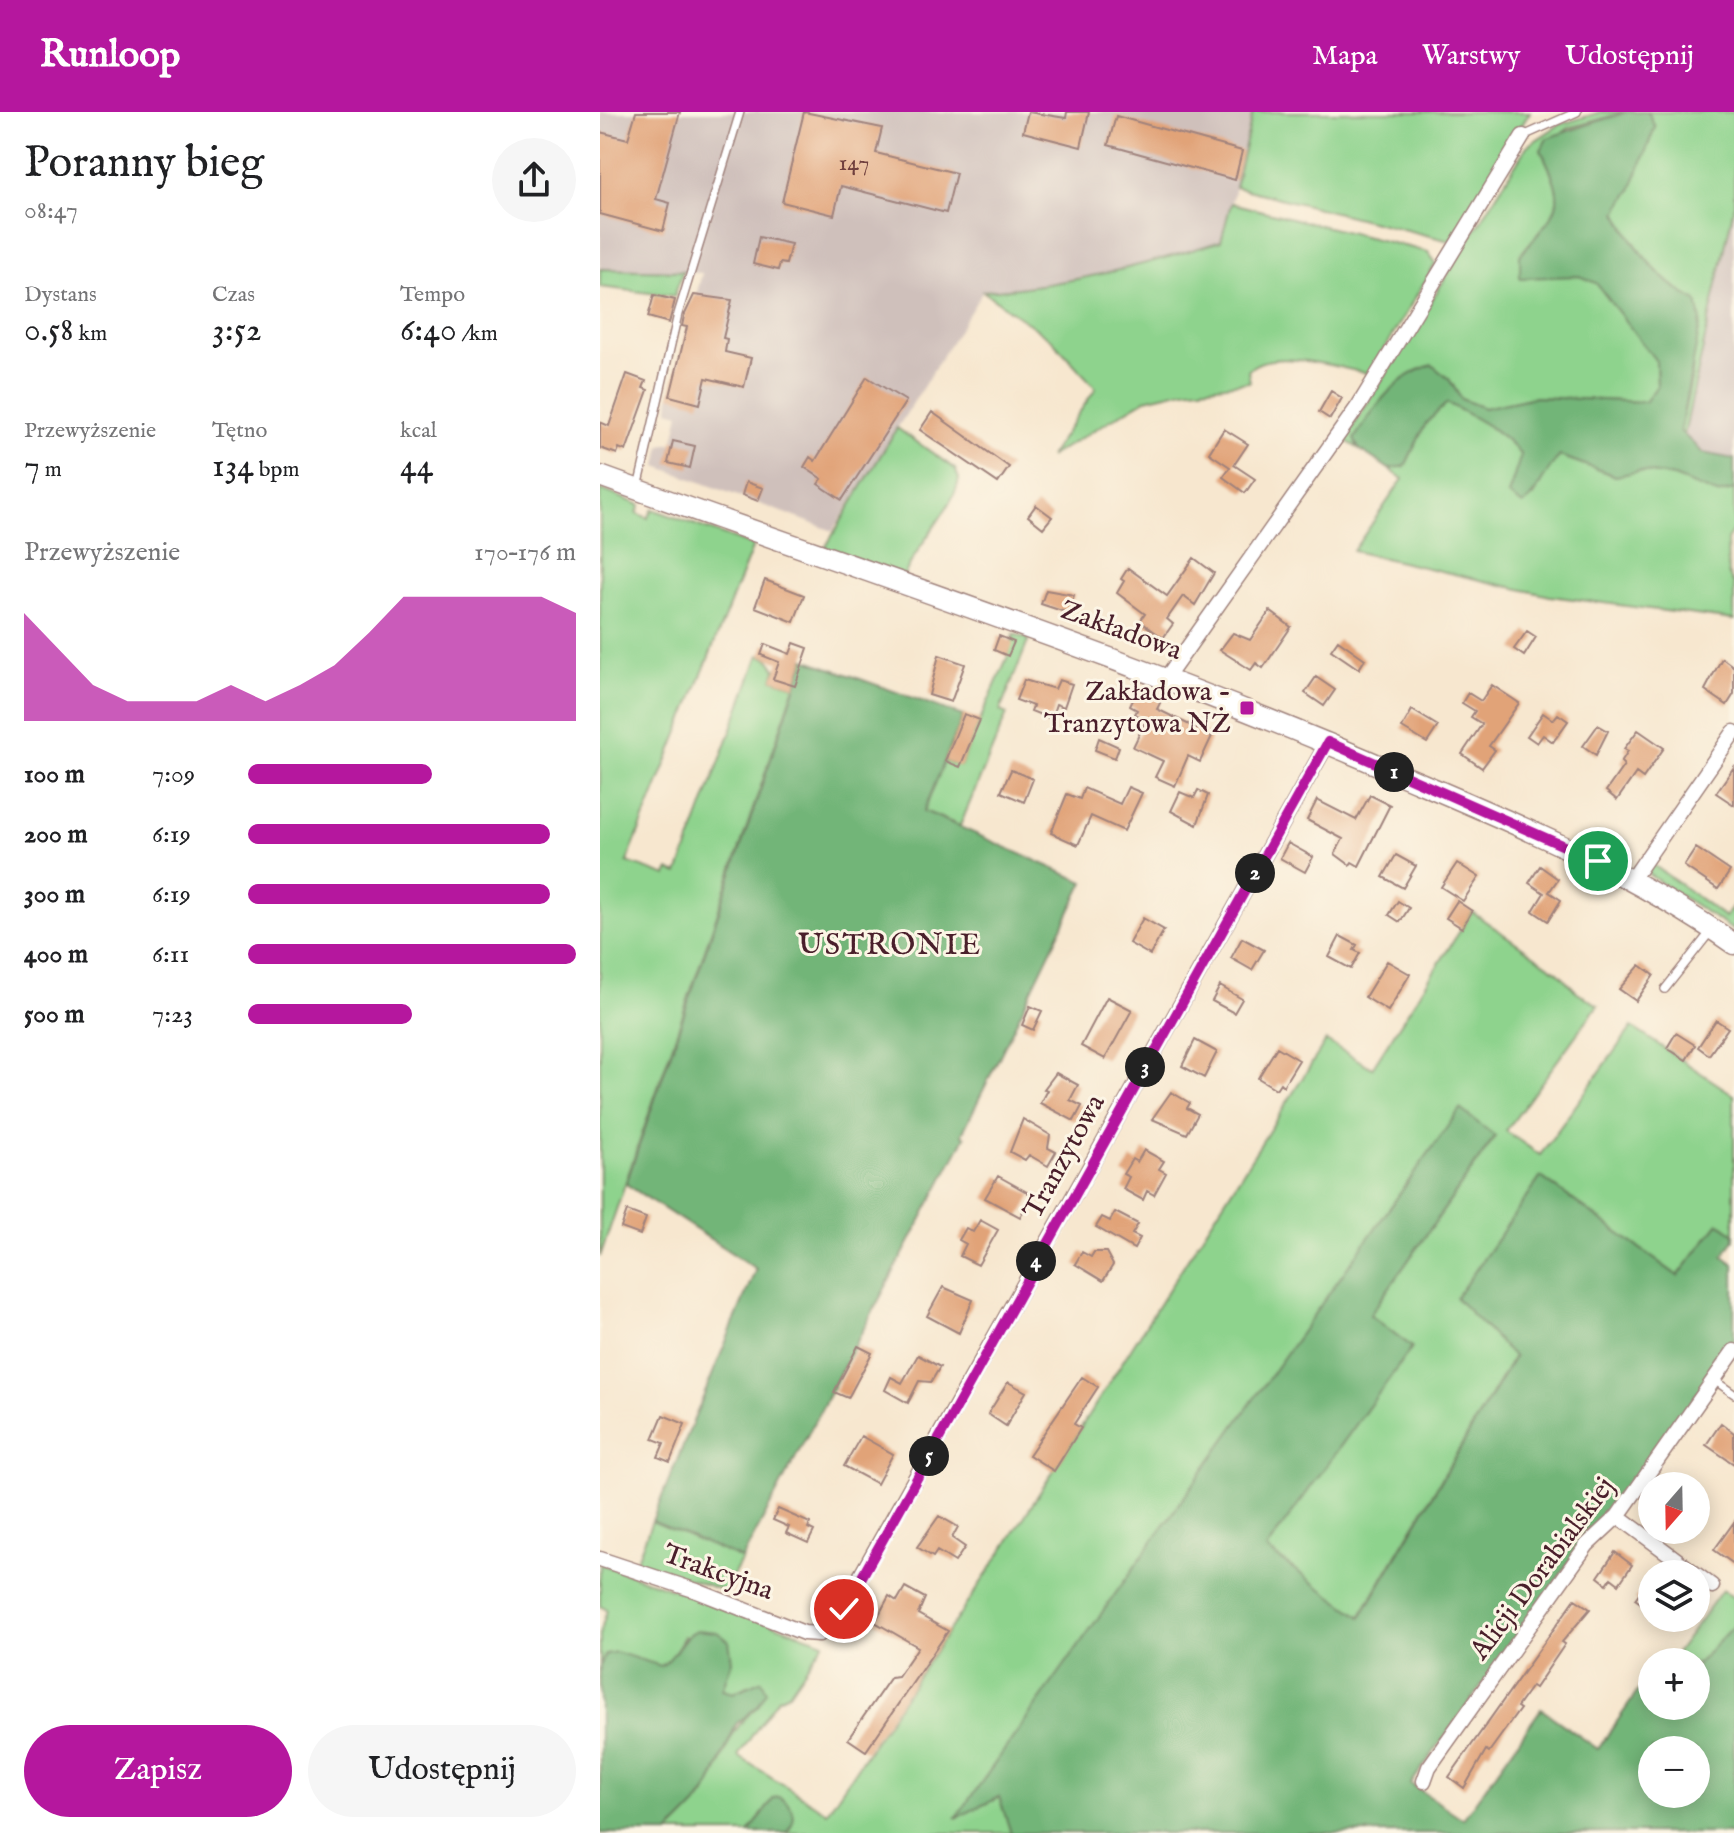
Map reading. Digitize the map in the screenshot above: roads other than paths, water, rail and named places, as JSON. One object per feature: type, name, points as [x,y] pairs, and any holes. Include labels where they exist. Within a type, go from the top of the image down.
[{"type":"street","points":[[1167,677],[1359,405],[1523,136]]},
{"type":"street","name":"Zakładowa","points":[[600,476],[1167,677],[1328,742],[1633,878],[1734,944]]},
{"type":"street","points":[[1633,878],[1734,732]]},
{"type":"street","name":"Tranzytowa","points":[[819,1634],[837,1621],[1328,742]]},
{"type":"street","name":"Alicji Dorabialskiej","points":[[1424,1781],[1429,1767],[1587,1545],[1618,1516],[1734,1351]]},
{"type":"street","points":[[1618,1516],[1712,1586]]},
{"type":"street","name":"Trakcyjna","points":[[600,1559],[697,1591],[804,1633],[819,1634]]},
{"type":"lane","points":[[638,490],[678,314],[740,112]]},
{"type":"lane","points":[[1523,136],[1577,112]]},
{"type":"lane","points":[[1665,989],[1713,929]]},
{"type":"lane","points":[[1714,1380],[1734,1394]]},
{"type":"place","name":"Zakładowa - Tranzytowa NŻ","points":[[1247,708]]},
{"type":"district","name":"USTRONIE","points":[[890,946]]}]
